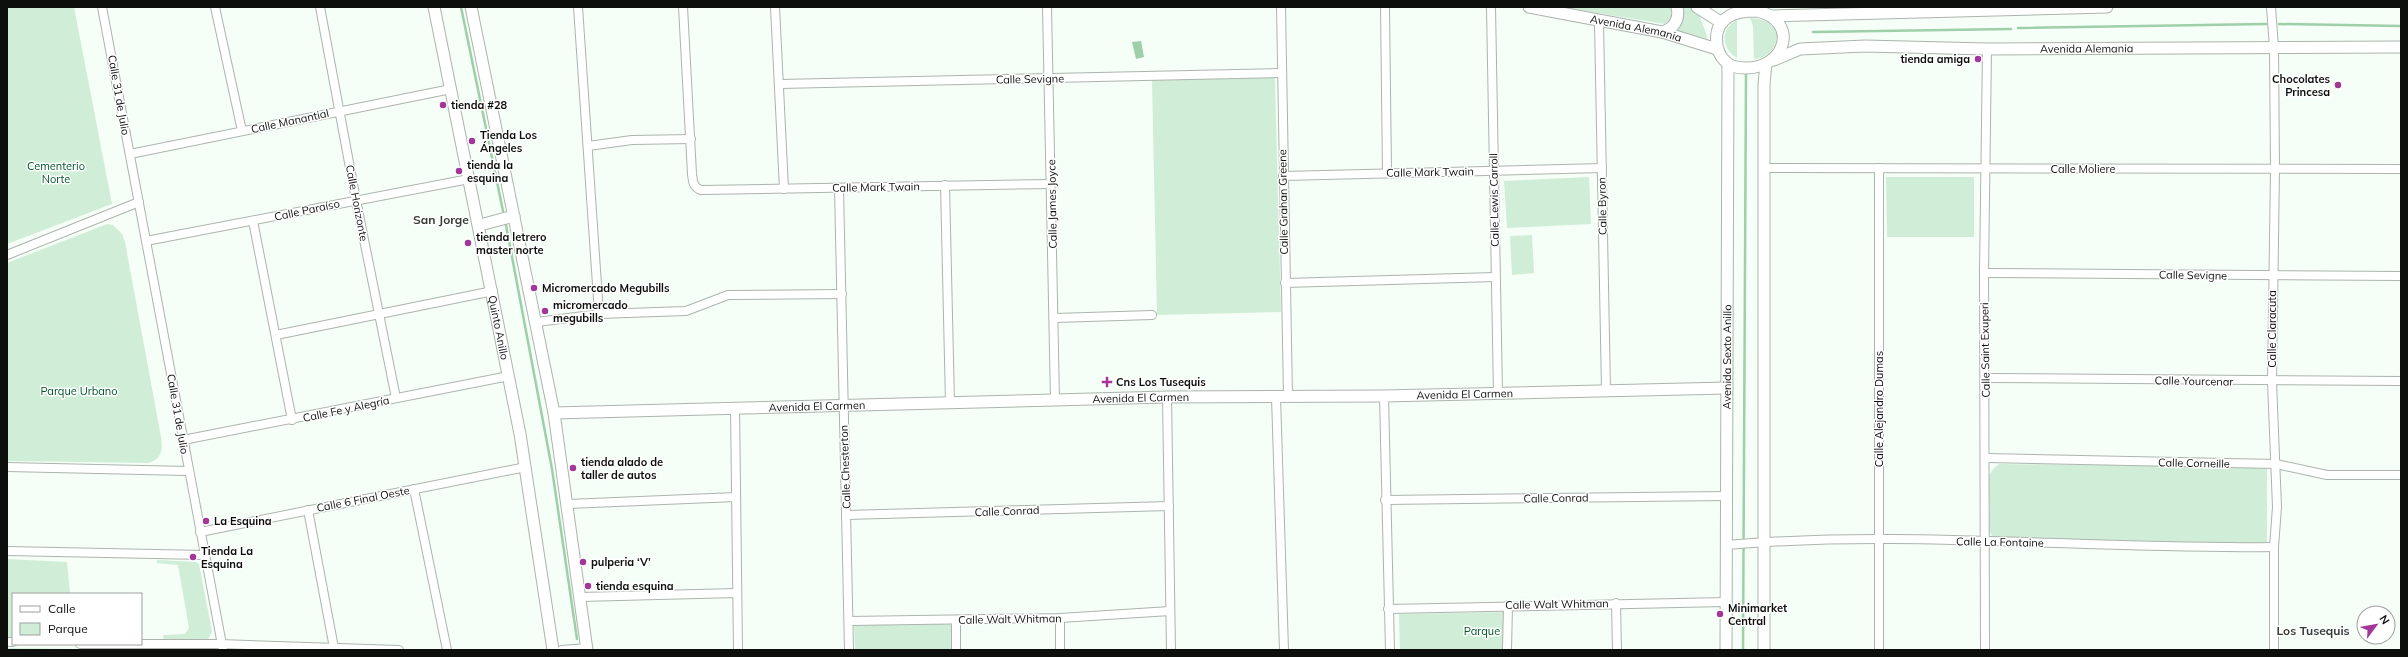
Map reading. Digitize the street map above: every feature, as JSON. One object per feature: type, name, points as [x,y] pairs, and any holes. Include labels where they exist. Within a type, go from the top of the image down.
[{"type":"main road","name":"Quinto Anillo","points":[[434,7],[469,179],[480,225],[526,466],[553,650]]},
{"type":"main road","points":[[471,7],[537,322],[554,413],[568,504],[587,649]]},
{"type":"main road","name":"Avenida Alemania","points":[[1529,7],[1599,22],[1662,32],[1717,49]]},
{"type":"main road","points":[[1662,32],[1674,24],[1678,15],[1677,7]]},
{"type":"main road","points":[[1698,7],[1726,15],[1749,11],[2107,7]]},
{"type":"main road","points":[[1726,15],[1717,37],[1717,49],[1728,64],[1743,68],[1770,62],[1781,52],[1783,37],[1781,27],[1766,12]]},
{"type":"main road","name":"Avenida Alemania","points":[[1770,62],[1800,49],[1864,46],[1987,49],[2401,47]]},
{"type":"main road","points":[[1764,650],[1758,542],[1764,168],[1770,62]]},
{"type":"main road","name":"Avenida Sexto Anillo","points":[[1726,650],[1726,602],[1731,545],[1726,496],[1728,64]]},
{"type":"main road","points":[[480,225],[514,216]]},
{"type":"main road","name":"Avenida El Carmen","points":[[554,413],[843,404],[950,403],[1167,397],[1384,396],[1727,388]]},
{"type":"street","name":"Calle 31 de Julio","points":[[102,7],[222,647]]},
{"type":"street","points":[[216,7],[242,131]]},
{"type":"street","name":"Calle Horizonte","points":[[320,7],[341,111],[356,200],[396,398]]},
{"type":"street","points":[[578,7],[599,314]]},
{"type":"street","points":[[588,146],[632,140],[691,139],[683,7]]},
{"type":"street","points":[[775,7],[784,189]]},
{"type":"street","name":"Calle James Joyce","points":[[1047,7],[1055,318],[1055,400]]},
{"type":"street","name":"Calle Grahan Greene","points":[[1281,7],[1280,73],[1288,397]]},
{"type":"street","points":[[1385,7],[1388,173]]},
{"type":"street","name":"Calle Lewis Carroll","points":[[1491,7],[1498,394]]},
{"type":"street","name":"Calle Claracuta","points":[[2272,7],[2274,48],[2275,169],[2272,382],[2277,507],[2274,548],[2274,650]]},
{"type":"street","name":"Calle Byron","points":[[1599,22],[1606,391]]},
{"type":"street","name":"Calle Saint Exuperi","points":[[1985,650],[1986,378],[1984,273],[1987,169],[1987,49]]},
{"type":"street","name":"Calle Sevigne","points":[[780,84],[1280,73]]},
{"type":"street","name":"Calle Manantial","points":[[130,154],[451,89]]},
{"type":"street","name":"Calle Mark Twain","points":[[691,139],[693,184],[701,190],[1052,184]]},
{"type":"street","name":"Calle Mark Twain","points":[[1283,176],[1602,168]]},
{"type":"street","name":"Calle Moliere","points":[[1764,168],[2401,169]]},
{"type":"street","name":"Calle Alejandro Dumas","points":[[1879,168],[1879,650]]},
{"type":"street","name":"Calle Paraíso","points":[[146,241],[469,179]]},
{"type":"street","points":[[945,185],[950,403]]},
{"type":"street","name":"Calle Chesterton","points":[[839,188],[850,650]]},
{"type":"street","points":[[7,255],[139,202]]},
{"type":"street","points":[[253,221],[292,420]]},
{"type":"street","name":"Calle Sevigne","points":[[1984,273],[2401,276]]},
{"type":"street","points":[[1285,283],[1495,277]]},
{"type":"street","points":[[276,335],[493,291]]},
{"type":"street","points":[[537,322],[599,314],[686,311],[728,295],[842,294]]},
{"type":"street","points":[[1055,318],[1152,315]]},
{"type":"street","name":"Calle Fe y Alegría","points":[[183,440],[292,420],[509,376]]},
{"type":"street","name":"Calle Yourcenar","points":[[1986,378],[2272,382],[2401,381]]},
{"type":"street","points":[[1384,396],[1385,500],[1390,650]]},
{"type":"street","points":[[1167,397],[1171,650]]},
{"type":"street","points":[[1276,397],[1284,650]]},
{"type":"street","points":[[735,407],[738,650]]},
{"type":"street","name":"Calle Corneille","points":[[1986,458],[2276,464],[2327,475],[2401,475]]},
{"type":"street","points":[[7,466],[188,471]]},
{"type":"street","name":"Calle 6 Final Oeste","points":[[200,532],[526,466]]},
{"type":"street","points":[[414,489],[447,650]]},
{"type":"street","name":"Calle Conrad","points":[[1385,500],[1726,496]]},
{"type":"street","points":[[568,504],[736,497]]},
{"type":"street","name":"Calle Conrad","points":[[846,515],[1169,506]]},
{"type":"street","points":[[308,510],[334,648]]},
{"type":"street","name":"Calle La Fontaine","points":[[1731,545],[1758,542],[1985,541],[2274,548]]},
{"type":"street","points":[[7,551],[204,556]]},
{"type":"street","points":[[580,596],[737,593]]},
{"type":"street","name":"Calle Walt Whitman","points":[[1388,609],[1616,603],[1726,602]]},
{"type":"street","points":[[1616,603],[1616,650]]},
{"type":"street","points":[[1507,650],[1508,606]]},
{"type":"street","name":"Calle Walt Whitman","points":[[849,621],[1060,618],[1170,611]]},
{"type":"street","points":[[1060,618],[1060,650]]},
{"type":"street","points":[[956,620],[956,650]]},
{"type":"street","points":[[128,645],[399,650]]},
{"type":"street","points":[[562,650],[587,649]]},
{"type":"green space","name":"Cementerio Norte","points":[[7,7],[74,7],[112,204],[7,244]]},
{"type":"green space","points":[[1561,7],[1672,7],[1672,19],[1665,24]]},
{"type":"green space","points":[[1684,7],[1692,7],[1699,14],[1708,39],[1676,31],[1683,21]]},
{"type":"green space","points":[[1750,18],[1768,22],[1776,32],[1777,37],[1776,42],[1770,52],[1763,57],[1754,59],[1753,26]]},
{"type":"green space","points":[[1737,20],[1737,58],[1725,44],[1725,33],[1731,24]]},
{"type":"green space","points":[[1275,77],[1281,312],[1157,315],[1152,80]]},
{"type":"green space","points":[[1589,177],[1591,224],[1507,228],[1504,181]]},
{"type":"green space","points":[[1886,177],[1974,177],[1974,237],[1887,237]]},
{"type":"green space","name":"Parque Urbano","points":[[107,224],[113,225],[122,234],[125,242],[161,437],[161,453],[157,459],[149,463],[7,461],[7,263]]},
{"type":"green space","points":[[1532,235],[1534,273],[1512,275],[1510,236]]},
{"type":"green space","points":[[1999,464],[2267,467],[2267,547],[1994,540],[1989,530],[1989,475]]},
{"type":"green space","points":[[7,559],[67,562],[70,593],[12,593],[12,638],[7,638]]},
{"type":"green space","points":[[157,560],[196,562],[199,564],[212,631],[209,638],[204,640],[164,641],[163,635],[185,634],[189,628],[178,565],[157,563]]},
{"type":"green space","name":"Parque","points":[[1507,612],[1506,650],[1400,650],[1399,614]]},
{"type":"green space","points":[[951,623],[951,650],[855,650],[854,625]]},
{"type":"green space","points":[[7,648],[83,649],[83,650],[7,650]]},
{"type":"shaded area","points":[[1141,41],[1144,57],[1136,59],[1132,42]]},
{"type":"waterway","points":[[461,7],[503,211]]},
{"type":"waterway","points":[[2018,28],[2266,24]]},
{"type":"waterway","points":[[2279,24],[2401,26]]},
{"type":"waterway","points":[[1813,32],[2011,29]]},
{"type":"waterway","points":[[1743,650],[1746,74]]},
{"type":"waterway","points":[[506,225],[552,469],[577,639]]},
{"type":"place","name":"tienda amiga","points":[[1978,59]]},
{"type":"place","name":"Chocolates Princesa","points":[[2338,85]]},
{"type":"place","name":"tienda #28","points":[[443,105]]},
{"type":"place","name":"Tienda Los Ángeles","points":[[472,141]]},
{"type":"place","name":"tienda la esquina","points":[[459,171]]},
{"type":"place","name":"tienda letrero master norte","points":[[468,243]]},
{"type":"place","name":"Micromercado Megubills","points":[[534,288]]},
{"type":"place","name":"micromercado megubills","points":[[545,311]]},
{"type":"place","name":"Cns Los Tusequis","points":[[1107,382]]},
{"type":"place","name":"tienda alado de taller de autos","points":[[573,468]]},
{"type":"place","name":"La Esquina","points":[[206,521]]},
{"type":"place","name":"Tienda La Esquina","points":[[193,557]]},
{"type":"place","name":"pulperia ‘V’","points":[[583,562]]},
{"type":"place","name":"tienda esquina","points":[[588,586]]},
{"type":"place","name":"Minimarket Central","points":[[1720,614]]},
{"type":"district","name":"San Jorge","points":[[441,220]]},
{"type":"district","name":"Los Tusequis","points":[[2313,631]]}]
